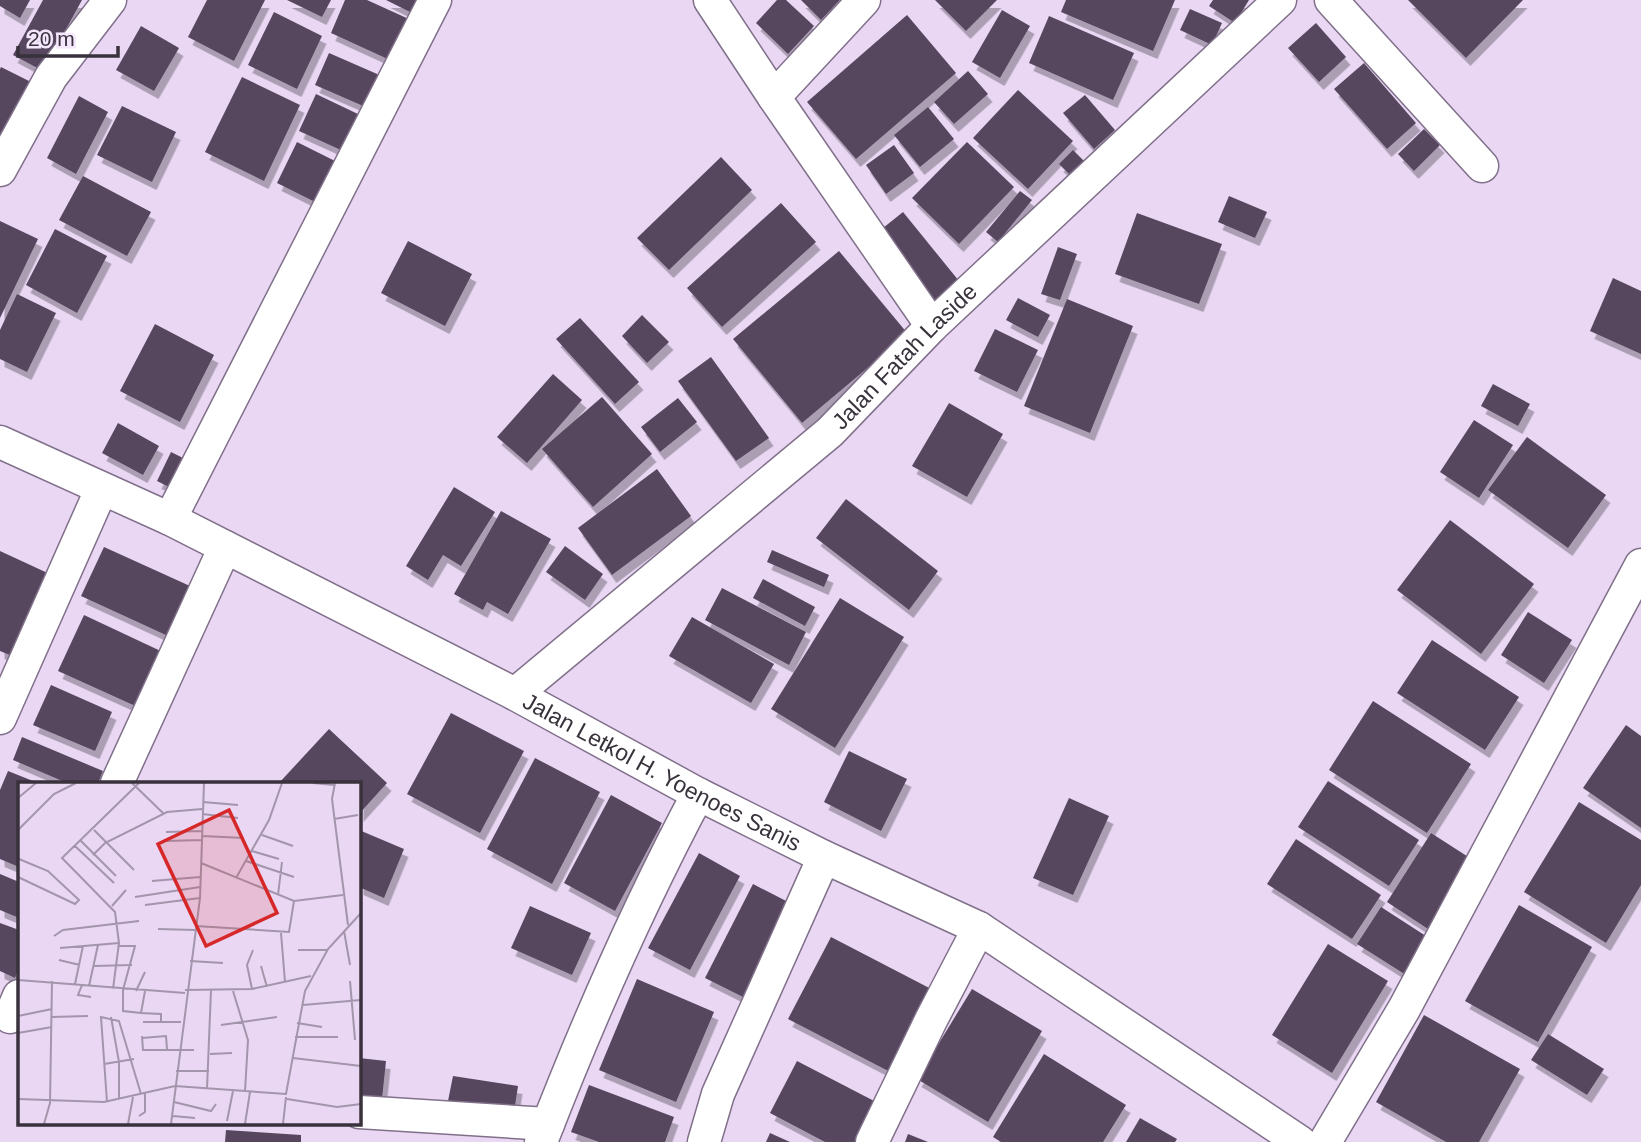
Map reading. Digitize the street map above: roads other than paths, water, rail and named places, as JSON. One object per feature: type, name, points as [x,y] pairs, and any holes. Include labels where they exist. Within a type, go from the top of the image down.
[{"type":"street","points":[[0,170],[51,76],[110,0]]},
{"type":"street","points":[[170,519],[435,0]]},
{"type":"street","points":[[710,0],[932,327]]},
{"type":"street","points":[[774,97],[864,0]]},
{"type":"street","name":"Jalan Fatah Laside","points":[[515,694],[830,432],[932,327],[1280,0]]},
{"type":"street","points":[[1331,0],[1482,166]]},
{"type":"street","name":"Jalan Letkol H. Yoenoes Sanis","points":[[0,442],[170,519],[515,694],[698,794],[824,857],[979,928],[1300,1142]]},
{"type":"street","points":[[0,718],[101,490]]},
{"type":"street","points":[[117,782],[225,547]]},
{"type":"street","points":[[1325,1142],[1404,1009],[1641,565]]},
{"type":"street","points":[[360,1112],[544,1133],[604,985],[698,794]]},
{"type":"street","points":[[704,1142],[718,1094],[824,857]]},
{"type":"street","points":[[872,1142],[979,928]]}]
